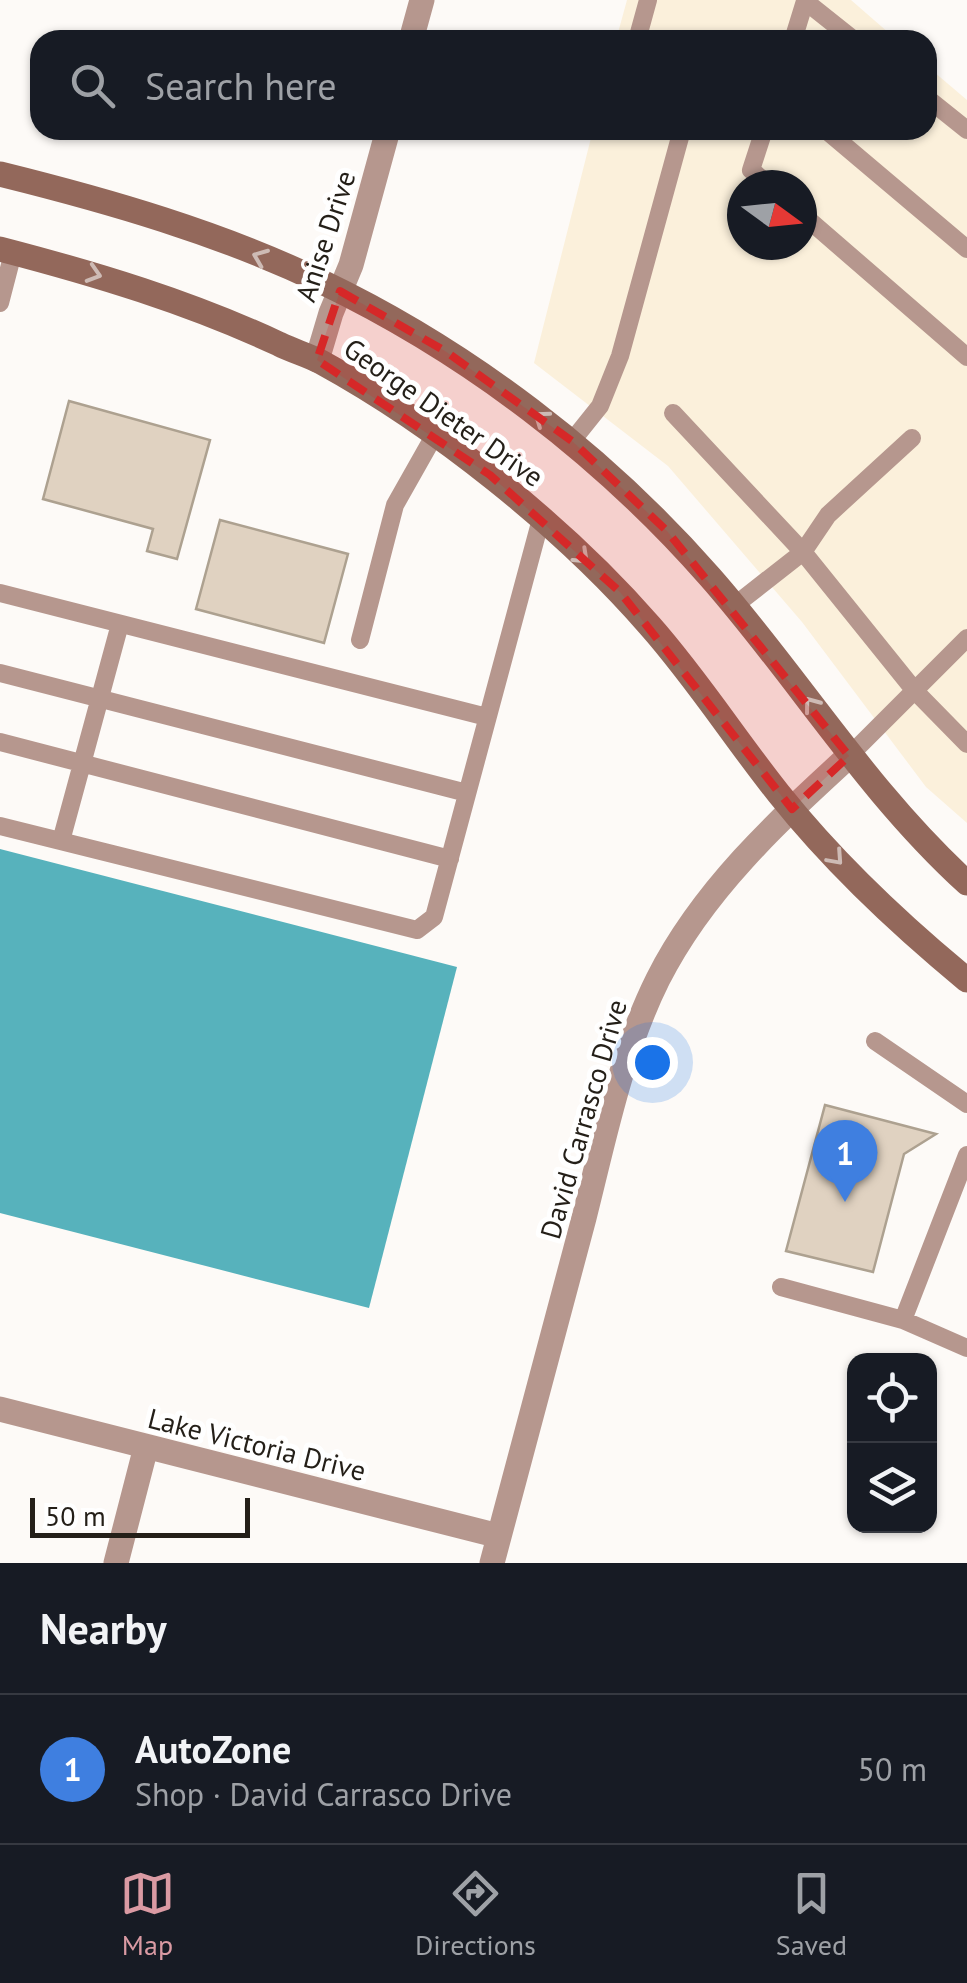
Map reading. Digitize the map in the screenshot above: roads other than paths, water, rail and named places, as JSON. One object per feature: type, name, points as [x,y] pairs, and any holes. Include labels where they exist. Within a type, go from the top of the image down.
[{"type":"main road","name":"George Dieter Drive","points":[[0,174],[76,193],[202,234],[340,291],[445,351],[572,441],[667,530],[734,606],[849,756],[942,860],[967,882]]},
{"type":"main road","name":"George Dieter Drive","points":[[7,251],[143,289],[317,360],[490,475],[651,626],[792,808],[854,879],[967,980]]},
{"type":"street","points":[[414,30],[422,0]]},
{"type":"street","name":"Anise Drive","points":[[317,360],[351,265],[385,140]]},
{"type":"street","name":"David Carrasco Drive","points":[[492,1563],[608,1123],[640,1020],[658,978],[694,919],[757,842],[849,756]]},
{"type":"street","name":"Lake Victoria Drive","points":[[0,1409],[499,1536]]},
{"type":"street","points":[[116,1563],[146,1446]]},
{"type":"lane","points":[[640,30],[648,0]]},
{"type":"lane","points":[[796,30],[805,1],[841,30]]},
{"type":"lane","points":[[937,106],[967,130]]},
{"type":"lane","points":[[572,441],[600,406],[620,356],[679,140]]},
{"type":"lane","points":[[752,170],[761,140]]},
{"type":"lane","points":[[838,140],[967,249]]},
{"type":"lane","points":[[817,227],[967,357]]},
{"type":"lane","points":[[0,303],[7,251]]},
{"type":"lane","points":[[673,413],[804,552],[915,692],[967,744]]},
{"type":"lane","points":[[360,640],[396,505],[434,436]]},
{"type":"lane","points":[[734,606],[804,552],[828,515],[912,438]]},
{"type":"lane","points":[[0,826],[417,930],[434,916],[541,519]]},
{"type":"lane","points":[[0,593],[487,718]]},
{"type":"lane","points":[[61,842],[120,624]]},
{"type":"lane","points":[[849,756],[967,638]]},
{"type":"lane","points":[[0,672],[467,793]]},
{"type":"lane","points":[[0,742],[450,859]]},
{"type":"lane","points":[[875,1041],[967,1104]]},
{"type":"lane","points":[[903,1320],[967,1155]]},
{"type":"lane","points":[[781,1287],[903,1320],[967,1348]]},
{"type":"water","points":[[0,849],[457,967],[369,1308],[0,1213]]},
{"type":"place","name":"AutoZone","points":[[845,1202]]}]
